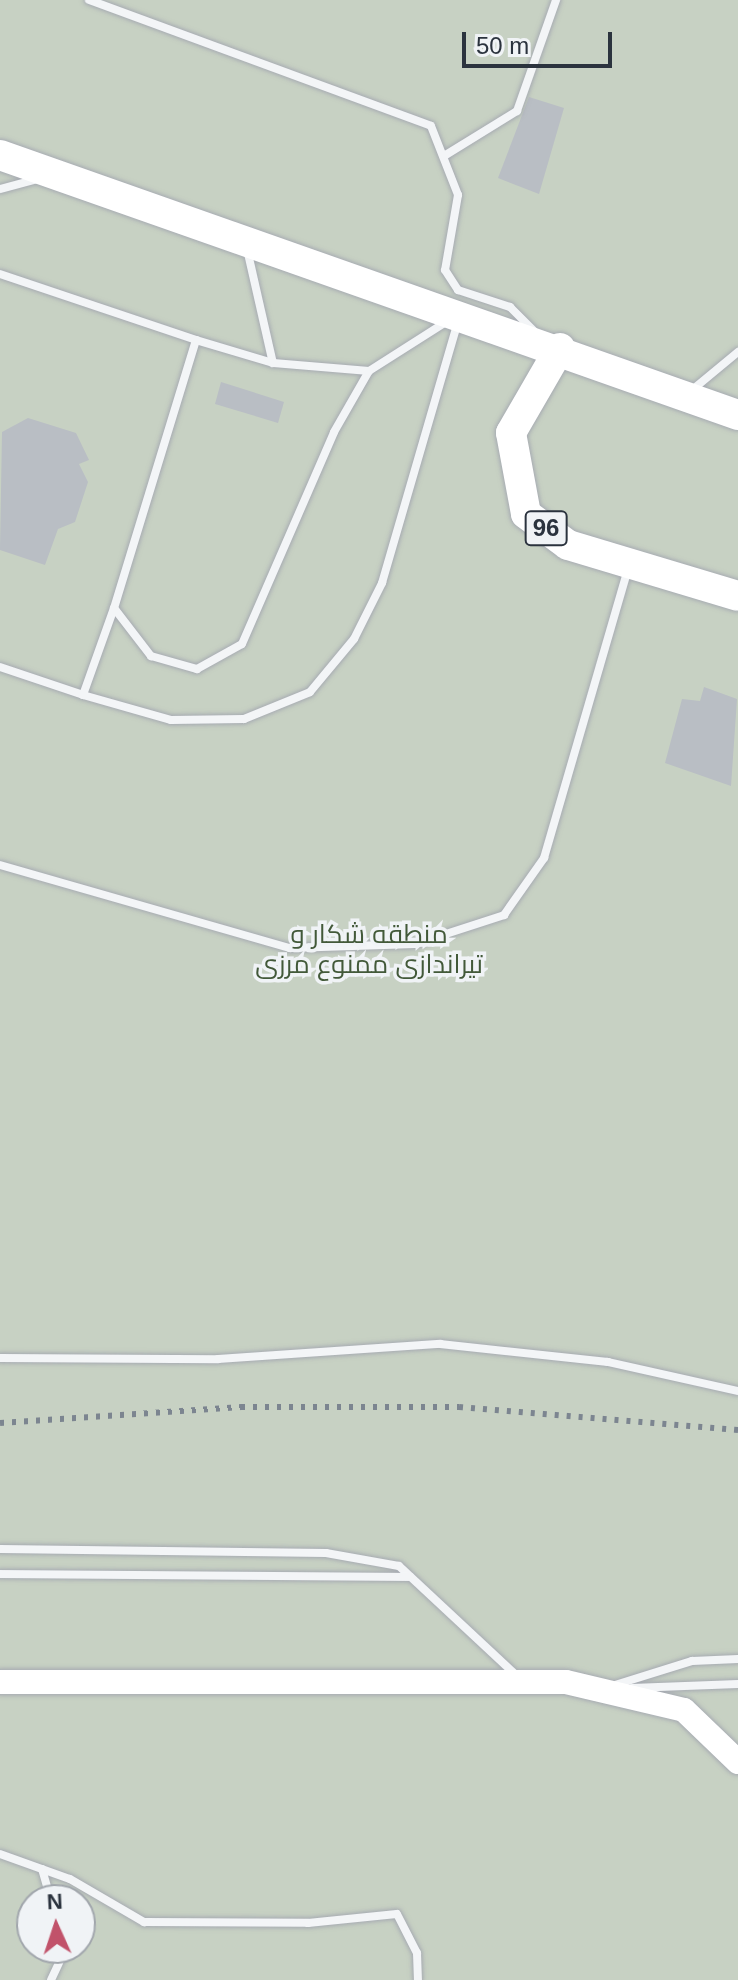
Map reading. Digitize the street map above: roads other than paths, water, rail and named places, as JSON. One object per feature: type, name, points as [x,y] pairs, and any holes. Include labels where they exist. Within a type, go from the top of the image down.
[{"type":"highway","points":[[0,155],[552,345],[738,415]]},
{"type":"highway","name":"96","points":[[552,345],[511,433],[513,474],[526,514],[568,545],[738,596]]},
{"type":"main road","points":[[0,1682],[524,1682],[599,1690],[684,1710],[738,1762]]},
{"type":"lane","points":[[89,0],[431,126],[458,195],[445,239],[445,270],[458,290],[510,307],[552,345]]},
{"type":"lane","points":[[444,156],[517,111],[556,0]]},
{"type":"lane","points":[[0,189],[53,173]]},
{"type":"lane","points":[[245,240],[273,363]]},
{"type":"lane","points":[[0,274],[273,363],[369,371]]},
{"type":"lane","points":[[114,608],[151,656],[197,669],[242,644],[334,432],[369,371],[460,313]]},
{"type":"lane","points":[[0,667],[171,720],[244,719],[310,692],[354,639],[382,583],[460,313]]},
{"type":"lane","points":[[83,695],[114,608],[196,340]]},
{"type":"lane","points":[[686,395],[738,352]]},
{"type":"lane","points":[[0,865],[290,948],[415,944],[504,915],[544,858],[629,564]]},
{"type":"lane","points":[[0,1358],[218,1359],[440,1344],[608,1362],[738,1391]]},
{"type":"lane","points":[[0,1549],[326,1553],[399,1566],[524,1682]]},
{"type":"lane","points":[[0,1574],[410,1577]]},
{"type":"lane","points":[[599,1690],[692,1661],[738,1659]]},
{"type":"lane","points":[[599,1690],[738,1684]]},
{"type":"lane","points":[[0,1854],[42,1869],[144,1922],[308,1923],[397,1914],[417,1953],[418,1980]]},
{"type":"lane","points":[[42,1869],[46,1884]]},
{"type":"railway","points":[[0,1423],[241,1407],[459,1407],[738,1430]]},
{"type":"park label","name":"منطقه شکار و تیراندازی ممنوع مرزی","points":[[369,950]]}]
